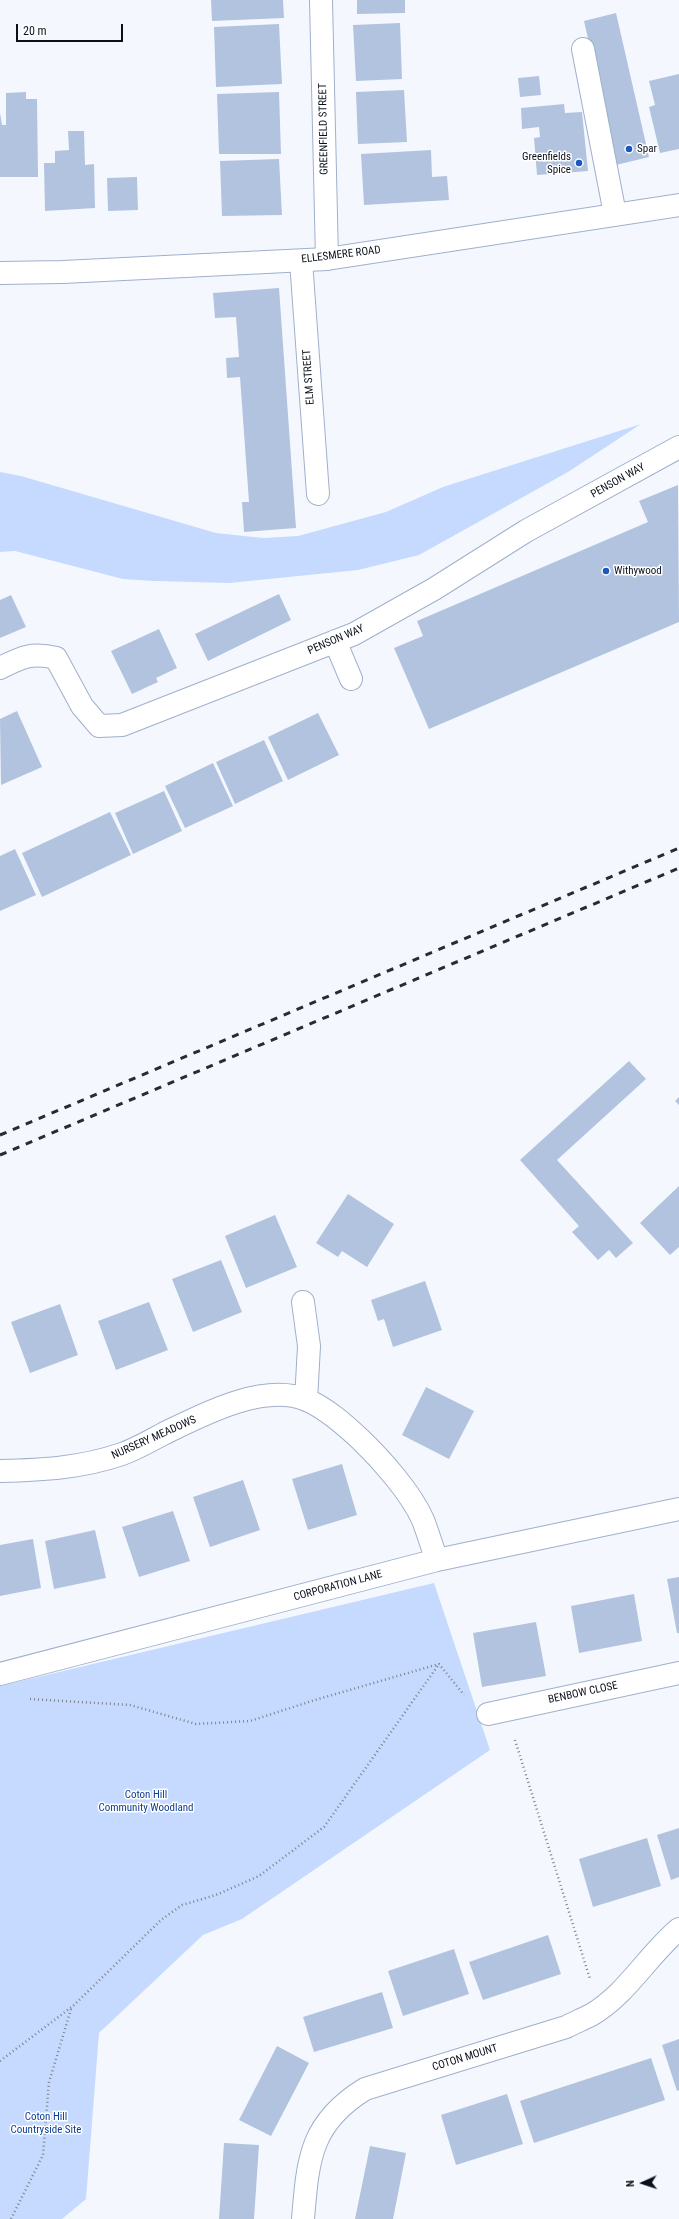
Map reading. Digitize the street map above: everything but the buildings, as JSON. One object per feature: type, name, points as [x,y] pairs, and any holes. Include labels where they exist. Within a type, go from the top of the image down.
[{"type":"street","name":"GREENFIELD STREET","points":[[321,0],[327,259]]},
{"type":"street","points":[[583,48],[615,214]]},
{"type":"street","name":"ELLESMERE ROAD","points":[[0,273],[63,272],[327,259],[679,204]]},
{"type":"street","name":"ELM STREET","points":[[301,261],[318,494]]},
{"type":"street","name":"PENSON WAY","points":[[0,668],[18,660],[39,654],[56,658],[82,706],[99,726],[122,725],[335,641],[383,619],[526,531],[679,447]]},
{"type":"street","points":[[335,641],[351,679]]},
{"type":"street","points":[[303,1302],[309,1346],[306,1400]]},
{"type":"street","name":"NURSERY MEADOWS","points":[[0,1471],[55,1470],[124,1454],[226,1406],[251,1399],[278,1395],[306,1400],[339,1419],[371,1450],[397,1480],[422,1519],[437,1560]]},
{"type":"street","name":"CORPORATION LANE","points":[[0,1674],[437,1560],[679,1509]]},
{"type":"street","name":"BENBOW CLOSE","points":[[497,1712],[679,1673]]},
{"type":"street","name":"COTON MOUNT","points":[[303,2219],[308,2168],[316,2141],[328,2120],[346,2101],[365,2089],[566,2026],[592,2014],[635,1976],[661,1944],[679,1929]]},
{"type":"path","points":[[23,1701],[30,1699],[130,1705],[196,1724],[250,1721],[315,1700],[439,1664]]},
{"type":"path","points":[[439,1664],[473,1706],[497,1712],[599,2008]]},
{"type":"path","points":[[0,2061],[73,2006],[161,1920],[182,1904],[216,1895],[259,1876],[324,1828],[439,1664]]},
{"type":"path","points":[[11,2219],[43,2155],[49,2082],[73,2006]]},
{"type":"green space","points":[[641,424],[568,472],[419,555],[358,570],[229,583],[154,581],[123,579],[15,551],[0,552],[0,472],[21,476],[216,533],[263,538],[298,536],[386,512],[443,487]]},
{"type":"green space","name":"Coton Hill Community Woodland","points":[[434,1583],[490,1750],[242,1919],[203,1935],[99,2033],[86,2199],[62,2219],[0,2219],[0,1686]]},
{"type":"railway","points":[[0,1135],[679,848]]},
{"type":"railway","points":[[0,1155],[679,868]]},
{"type":"place","name":"Spar","points":[[629,149]]},
{"type":"place","name":"Greenfields Spice","points":[[579,163]]},
{"type":"place","name":"Withywood","points":[[606,571]]},
{"type":"park label","name":"Coton Hill Countryside Site","points":[[46,2123]]}]
